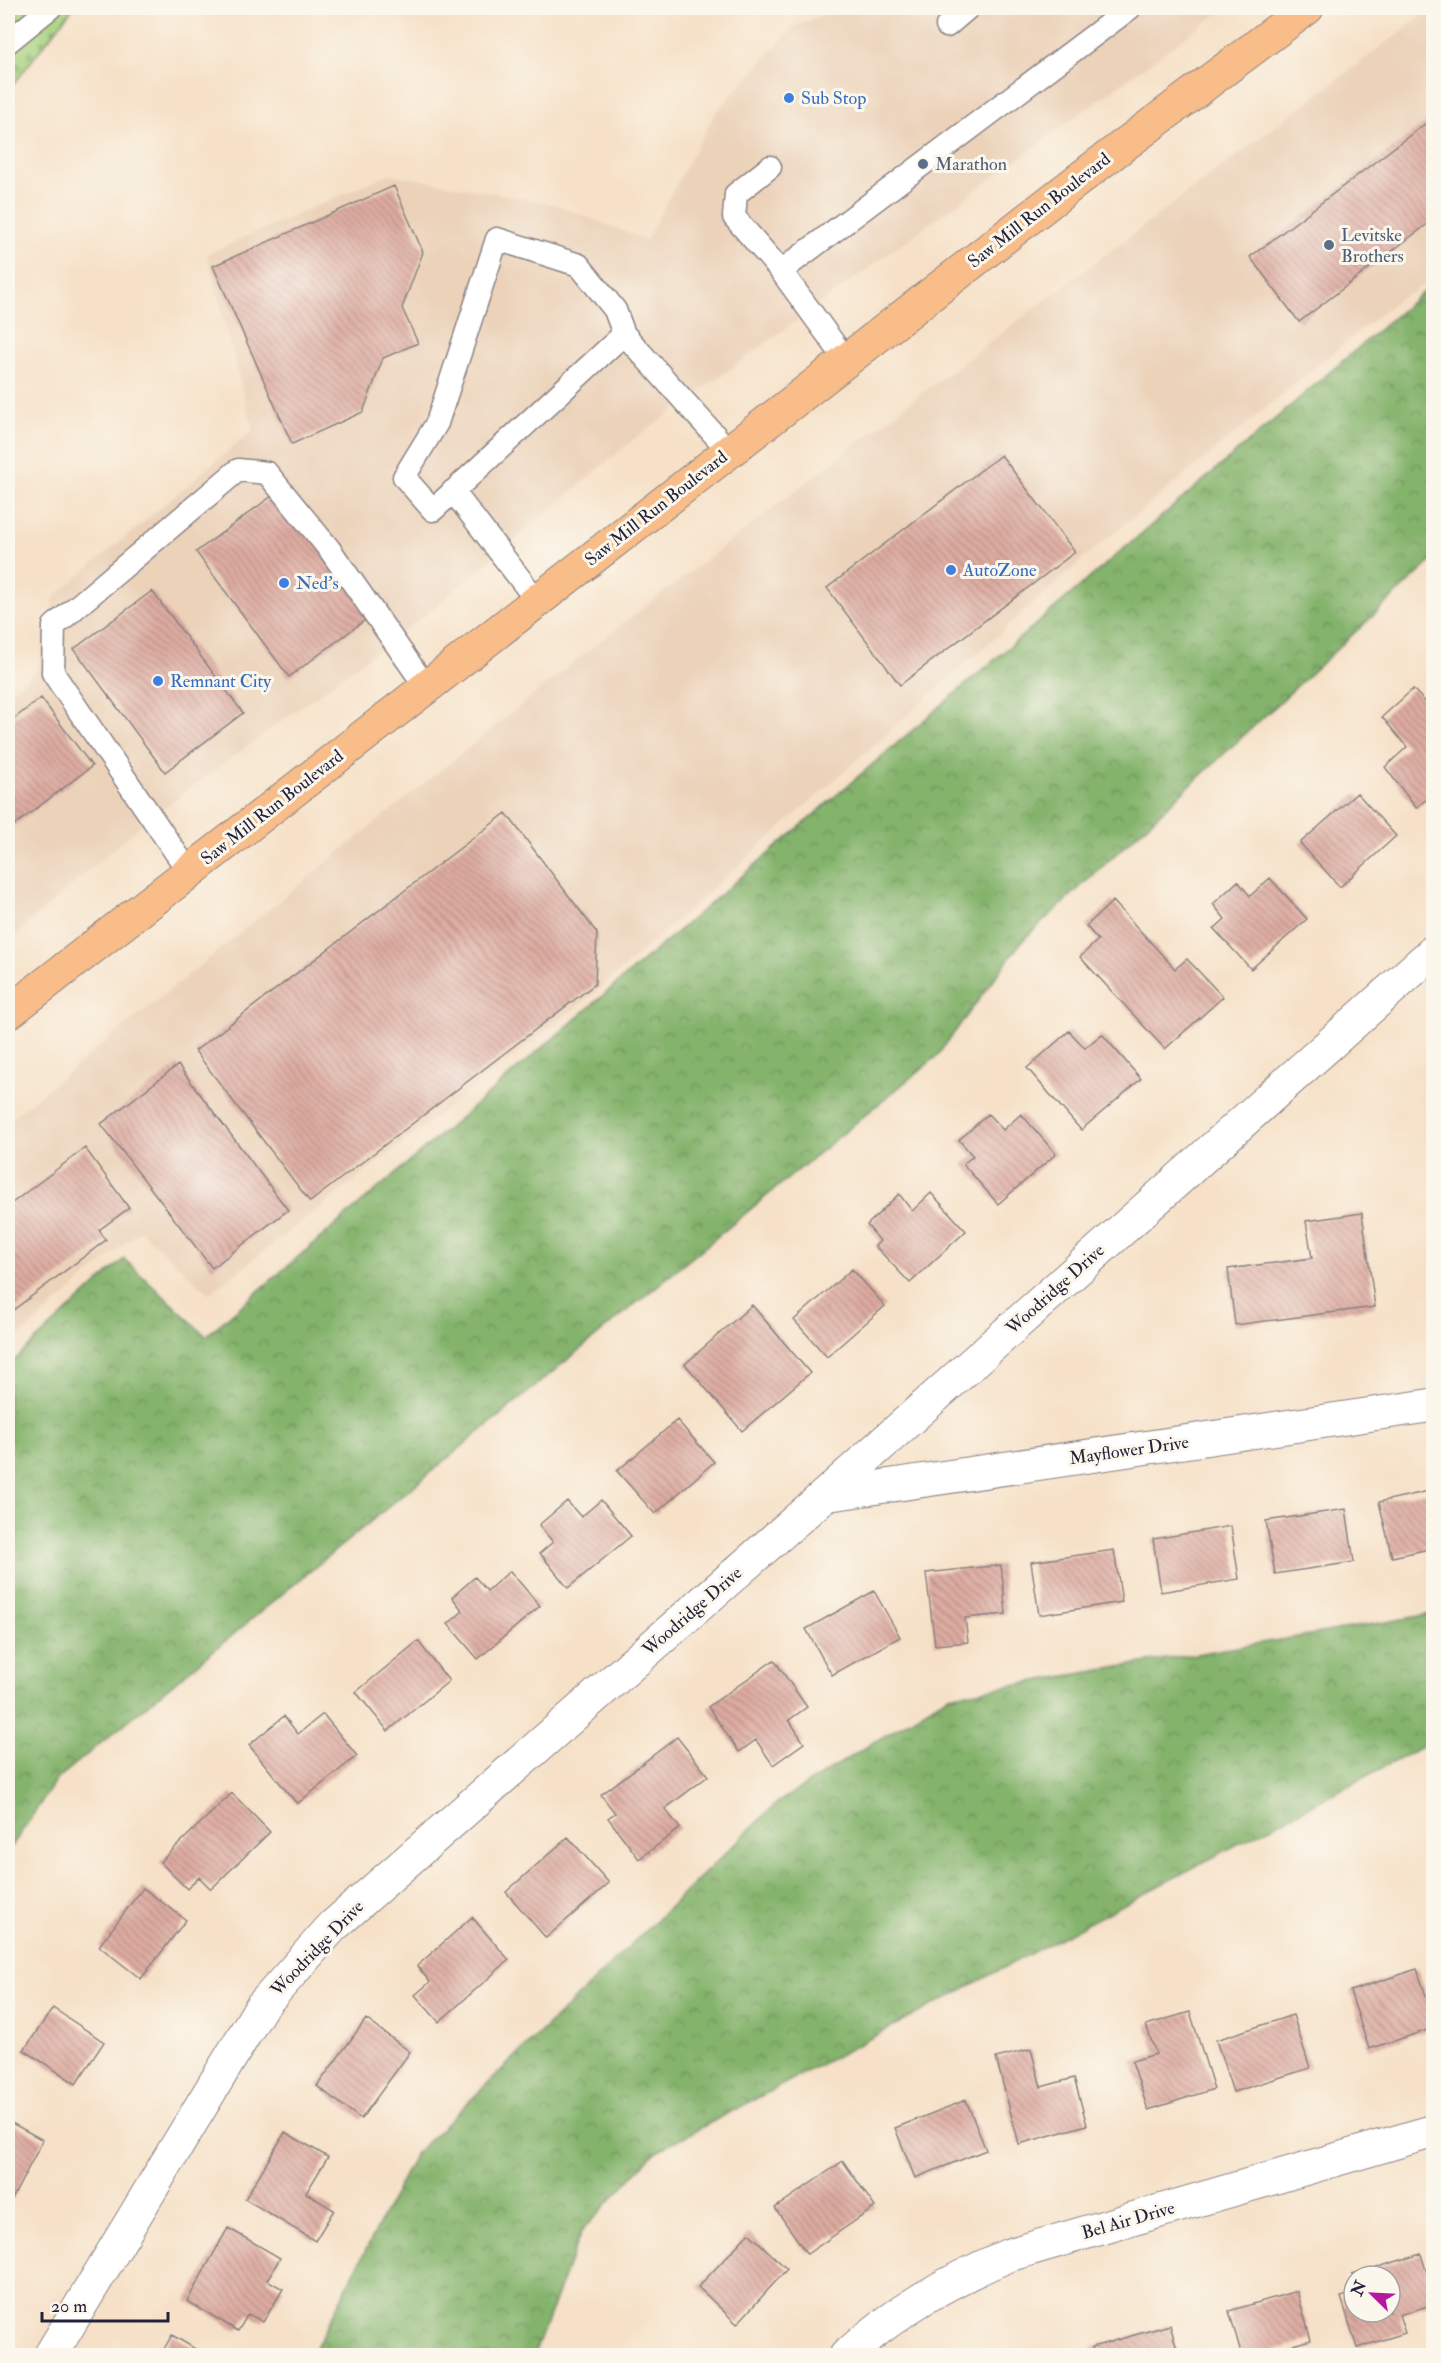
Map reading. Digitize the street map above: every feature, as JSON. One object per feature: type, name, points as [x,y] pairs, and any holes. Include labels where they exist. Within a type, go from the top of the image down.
[{"type":"highway","name":"Saw Mill Run Boulevard","points":[[8,1013],[1096,166],[1307,8]]},
{"type":"street","name":"Woodridge Drive","points":[[50,2355],[261,2007],[332,1927],[825,1495],[1434,951]]},
{"type":"street","name":"Mayflower Drive","points":[[825,1495],[1434,1405]]},
{"type":"street","name":"Bel Air Drive","points":[[846,2355],[913,2304],[959,2276],[1008,2254],[1434,2131]]},
{"type":"lane","points":[[8,42],[50,8]]},
{"type":"lane","points":[[947,26],[969,8]]},
{"type":"lane","points":[[781,271],[1130,8]]},
{"type":"lane","points":[[770,167],[736,194],[734,217],[781,271],[846,360]]},
{"type":"lane","points":[[624,334],[433,510],[404,477],[437,423],[497,239],[579,265],[615,310],[624,334],[729,451]]},
{"type":"lane","points":[[189,872],[53,673],[54,626],[238,470],[267,473],[330,550],[426,687]]},
{"type":"lane","points":[[453,491],[537,601]]},
{"type":"shaded area","points":[[841,8],[1225,8],[633,440],[420,619],[142,824],[8,941],[8,694],[38,669],[54,597],[253,430],[207,254],[389,174],[553,204],[646,240],[714,115],[793,27]]},
{"type":"shaded area","points":[[1432,8],[1433,281],[1397,300],[1091,552],[597,991],[209,1294],[140,1230],[8,1346],[8,1121],[589,650],[929,388]]},
{"type":"green space","points":[[8,8],[73,8],[8,91]]},
{"type":"green space","points":[[1433,288],[1433,560],[1022,941],[937,1056],[56,1780],[8,1852],[8,1366],[124,1259],[206,1336],[1422,293]]},
{"type":"green space","points":[[1433,1614],[1433,1741],[655,2152],[581,2232],[534,2355],[312,2355],[415,2154],[778,1802],[948,1696]]},
{"type":"building","points":[[1434,117],[1434,219],[1299,322],[1250,257]]},
{"type":"building","points":[[394,186],[423,252],[402,308],[418,343],[383,358],[363,412],[292,444],[213,266]]},
{"type":"building","name":"AutoZone","points":[[1001,455],[1075,552],[900,685],[827,588]]},
{"type":"building","name":"Ned's","points":[[280,490],[373,614],[289,677],[196,552]]},
{"type":"building","name":"Remnant City","points":[[152,591],[243,713],[165,772],[74,649]]},
{"type":"building","points":[[1413,689],[1434,711],[1434,793],[1416,808],[1385,767],[1407,747],[1382,717]]},
{"type":"building","points":[[41,698],[92,766],[8,830],[8,723]]},
{"type":"building","points":[[1357,793],[1396,836],[1340,887],[1300,843]]},
{"type":"building","points":[[506,813],[597,933],[595,984],[310,1202],[195,1051]]},
{"type":"building","points":[[1270,878],[1307,919],[1251,969],[1214,929],[1225,919],[1213,904],[1238,881],[1250,896]]},
{"type":"building","points":[[1113,901],[1175,969],[1187,959],[1223,997],[1165,1049],[1080,957],[1098,940],[1086,926]]},
{"type":"building","points":[[1069,1031],[1085,1048],[1102,1034],[1141,1079],[1081,1130],[1027,1068]]},
{"type":"building","points":[[178,1065],[288,1210],[212,1268],[101,1124]]},
{"type":"building","points":[[988,1114],[1003,1130],[1021,1114],[1056,1154],[998,1204],[963,1164],[973,1156],[959,1140]]},
{"type":"building","points":[[85,1148],[129,1208],[99,1230],[106,1240],[8,1314],[8,1206]]},
{"type":"building","points":[[931,1193],[966,1231],[910,1283],[875,1246],[880,1241],[867,1225],[899,1194],[912,1211]]},
{"type":"building","points":[[1362,1213],[1375,1307],[1235,1325],[1228,1269],[1312,1258],[1306,1221]]},
{"type":"building","points":[[852,1269],[885,1306],[827,1357],[794,1320]]},
{"type":"building","points":[[752,1305],[810,1373],[742,1431],[685,1364]]},
{"type":"building","points":[[677,1420],[714,1462],[655,1514],[617,1471]]},
{"type":"building","points":[[1434,1490],[1434,1548],[1392,1557],[1379,1502]]},
{"type":"building","points":[[601,1500],[631,1536],[568,1588],[540,1553],[553,1542],[539,1525],[567,1501],[581,1517]]},
{"type":"building","points":[[1346,1509],[1354,1562],[1275,1574],[1266,1521]]},
{"type":"building","points":[[1231,1526],[1239,1579],[1161,1592],[1153,1539]]},
{"type":"building","points":[[1114,1550],[1122,1602],[1039,1615],[1031,1562]]},
{"type":"building","points":[[1001,1565],[1006,1614],[965,1618],[968,1642],[935,1645],[926,1573]]},
{"type":"building","points":[[510,1571],[540,1606],[478,1659],[448,1624],[463,1611],[452,1597],[475,1577],[487,1591]]},
{"type":"building","points":[[874,1591],[900,1637],[832,1675],[806,1629]]},
{"type":"building","points":[[418,1641],[449,1681],[388,1731],[356,1692]]},
{"type":"building","points":[[774,1660],[807,1707],[789,1720],[804,1743],[773,1765],[756,1740],[739,1752],[708,1707]]},
{"type":"building","points":[[323,1714],[357,1756],[297,1804],[249,1745],[284,1716],[298,1734]]},
{"type":"building","points":[[677,1737],[708,1776],[665,1809],[680,1828],[639,1859],[608,1818],[615,1813],[601,1795]]},
{"type":"building","points":[[232,1793],[270,1832],[211,1889],[199,1877],[187,1889],[160,1862]]},
{"type":"building","points":[[568,1837],[609,1883],[546,1938],[506,1892]]},
{"type":"building","points":[[143,1888],[186,1920],[141,1979],[99,1946]]},
{"type":"building","points":[[472,1917],[509,1960],[439,2022],[415,1995],[430,1982],[417,1966]]},
{"type":"building","points":[[1417,1969],[1434,2020],[1434,2028],[1369,2049],[1350,1991]]},
{"type":"building","points":[[53,2008],[104,2042],[76,2084],[24,2050]]},
{"type":"building","points":[[1190,2012],[1214,2089],[1148,2110],[1132,2061],[1156,2054],[1146,2025]]},
{"type":"building","points":[[1293,2015],[1310,2068],[1233,2092],[1216,2040]]},
{"type":"building","points":[[366,2019],[410,2052],[361,2119],[317,2086]]},
{"type":"building","points":[[1031,2049],[1041,2087],[1074,2078],[1087,2125],[1019,2144],[996,2058]]},
{"type":"building","points":[[966,2100],[986,2150],[915,2178],[895,2128]]},
{"type":"building","points":[[8,2121],[43,2140],[10,2203],[8,2202]]},
{"type":"building","points":[[285,2132],[328,2157],[306,2193],[334,2210],[315,2241],[245,2199]]},
{"type":"building","points":[[843,2161],[875,2207],[807,2254],[775,2208]]},
{"type":"building","points":[[228,2228],[280,2258],[267,2280],[283,2289],[263,2322],[248,2314],[238,2331],[187,2301]]},
{"type":"building","points":[[749,2233],[787,2269],[737,2324],[698,2287]]},
{"type":"building","points":[[1421,2254],[1434,2304],[1402,2314],[1402,2264],[1388,2264]]},
{"type":"building","points":[[1297,2291],[1311,2340],[1274,2350],[1276,2356],[1242,2356],[1229,2311]]},
{"type":"building","points":[[1349,2324],[1402,2324],[1405,2333],[1357,2348]]},
{"type":"building","points":[[1170,2325],[1179,2356],[1094,2356],[1092,2347]]},
{"type":"building","points":[[172,2335],[207,2356],[160,2356]]},
{"type":"place","name":"Sub Stop","points":[[789,98]]},
{"type":"place","name":"Marathon","points":[[923,164]]},
{"type":"place","name":"Levitske Brothers","points":[[1329,245]]},
{"type":"place","name":"AutoZone","points":[[951,570]]},
{"type":"place","name":"Ned's","points":[[284,583]]},
{"type":"place","name":"Remnant City","points":[[158,681]]}]
